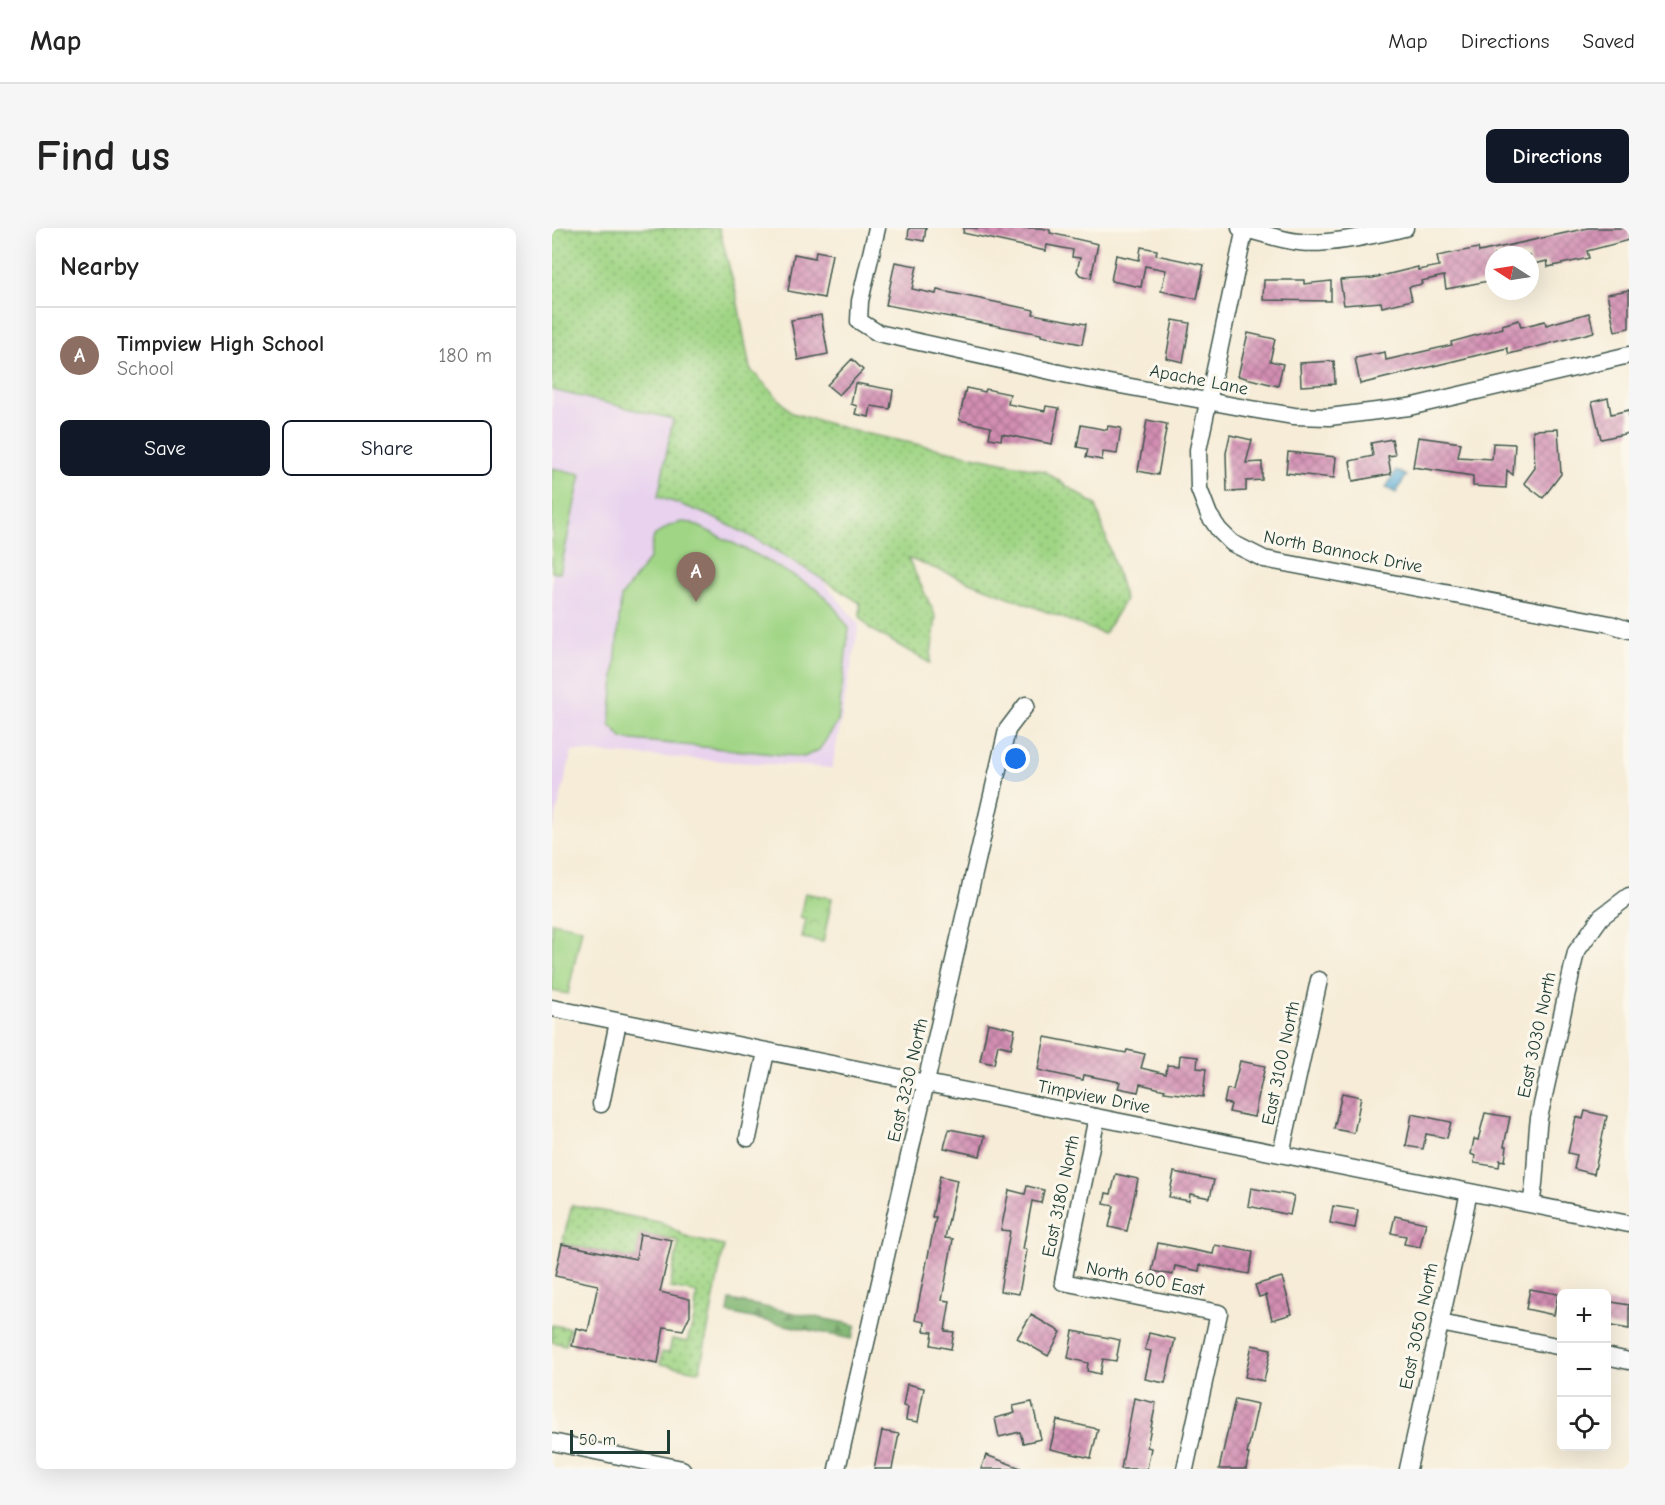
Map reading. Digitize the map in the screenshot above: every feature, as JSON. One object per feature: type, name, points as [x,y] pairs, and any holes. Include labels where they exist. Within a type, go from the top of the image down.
[{"type":"street","name":"Apache Lane","points":[[877,228],[860,301],[859,321],[878,333],[1082,378],[1294,416],[1329,417],[1409,407],[1629,356]]},
{"type":"street","name":"North Bannock Drive","points":[[1244,228],[1198,450],[1199,489],[1209,515],[1219,530],[1232,543],[1264,559],[1468,596],[1610,624],[1629,630]]},
{"type":"street","points":[[1244,228],[1269,237],[1302,243],[1375,235],[1405,228]]},
{"type":"street","name":"East 3230 North","points":[[837,1469],[1007,730],[1026,705]]},
{"type":"street","name":"East 3030 North","points":[[1531,1204],[1536,1179],[1539,1118],[1576,952],[1601,917],[1629,896]]},
{"type":"street","name":"East 3100 North","points":[[1281,1154],[1319,980]]},
{"type":"street","name":"Timpview Drive","points":[[552,1008],[1629,1224]]},
{"type":"street","points":[[601,1104],[618,1022]]},
{"type":"street","points":[[748,1138],[766,1052]]},
{"type":"street","name":"East 3180 North","points":[[1063,1282],[1097,1117]]},
{"type":"street","name":"East 3050 North","points":[[1408,1469],[1470,1192]]},
{"type":"street","name":"North 600 East","points":[[1063,1282],[1219,1314],[1185,1469]]},
{"type":"street","points":[[1440,1323],[1557,1346]]},
{"type":"street","points":[[1611,1357],[1629,1361]]},
{"type":"street","points":[[552,1442],[682,1469]]},
{"type":"shaded area","points":[[552,390],[673,419],[659,497],[688,506],[750,536],[822,579],[859,625],[832,768],[572,751],[552,832]]},
{"type":"green space","points":[[552,228],[719,228],[736,293],[750,369],[792,413],[854,431],[1044,471],[1096,505],[1125,600],[1104,634],[908,558],[936,617],[930,663],[870,629],[860,616],[860,603],[787,557],[737,529],[658,497],[673,419],[552,390]]},
{"type":"green space","points":[[552,468],[581,474],[560,573],[552,572]]},
{"type":"green space","points":[[682,522],[692,523],[757,555],[818,590],[849,628],[838,722],[819,750],[804,757],[623,739],[610,725],[621,597],[649,559],[654,536],[669,526]]},
{"type":"green space","points":[[805,893],[832,898],[823,942],[802,938],[806,919],[800,917]]},
{"type":"green space","points":[[552,922],[582,928],[568,994],[552,991]]},
{"type":"green space","points":[[572,1205],[663,1223],[688,1238],[724,1246],[700,1370],[660,1364],[662,1352],[669,1353],[672,1339],[687,1342],[694,1319],[697,1293],[670,1288],[679,1241],[640,1234],[636,1259],[562,1244]]},
{"type":"green space","points":[[730,1300],[856,1325],[852,1339],[728,1313]]},
{"type":"green space","points":[[552,1325],[570,1328],[566,1345],[552,1342]]},
{"type":"water","points":[[1396,470],[1406,476],[1396,493],[1386,488]]},
{"type":"building","points":[[909,228],[926,228],[924,241],[908,238]]},
{"type":"building","points":[[964,228],[1041,228],[1050,230],[1050,233],[1098,244],[1091,278],[1080,275],[1077,271],[1080,258],[1072,257],[1073,250],[1047,245],[1046,251],[963,233]]},
{"type":"building","points":[[1588,228],[1629,228],[1629,240],[1587,251],[1589,258],[1548,267],[1547,261],[1539,263],[1539,246],[1506,246]]},
{"type":"building","points":[[1141,247],[1157,250],[1156,255],[1204,265],[1197,299],[1161,291],[1166,270],[1145,266],[1141,287],[1111,281],[1116,255],[1139,260]]},
{"type":"building","points":[[1478,248],[1479,252],[1485,251],[1485,282],[1446,289],[1444,276],[1421,281],[1422,284],[1409,287],[1412,300],[1382,307],[1381,302],[1344,305],[1340,280],[1373,278],[1418,267],[1418,270],[1439,266],[1437,256]]},
{"type":"building","points":[[816,251],[832,254],[824,298],[788,291],[794,254],[815,258]]},
{"type":"building","points":[[895,262],[917,266],[912,289],[936,294],[937,290],[1034,310],[1033,314],[1086,324],[1082,344],[1041,336],[1041,334],[886,305]]},
{"type":"building","points":[[1264,280],[1304,280],[1304,284],[1331,281],[1331,301],[1263,300]]},
{"type":"building","points":[[1629,290],[1629,328],[1615,331],[1607,294]]},
{"type":"building","points":[[1589,313],[1594,332],[1509,354],[1507,348],[1360,384],[1355,358],[1385,352],[1386,360],[1452,345],[1451,342],[1503,328],[1502,325],[1519,320],[1521,327],[1545,321],[1546,325]]},
{"type":"building","points":[[821,315],[828,354],[798,360],[791,320]]},
{"type":"building","points":[[1173,320],[1190,323],[1183,362],[1166,358]]},
{"type":"building","points":[[1248,333],[1275,339],[1270,361],[1283,364],[1278,386],[1238,376]]},
{"type":"building","points":[[852,359],[863,370],[839,395],[827,385]]},
{"type":"building","points":[[1334,361],[1335,384],[1301,386],[1300,363]]},
{"type":"building","points":[[855,383],[893,390],[890,409],[871,406],[869,417],[855,414],[857,406],[851,404]]},
{"type":"building","points":[[966,388],[1010,394],[1008,404],[1045,411],[1046,406],[1059,408],[1052,444],[1002,434],[1001,440],[989,438],[991,427],[959,420]]},
{"type":"building","points":[[1608,398],[1611,414],[1629,410],[1629,433],[1601,439],[1592,402]]},
{"type":"building","points":[[1147,420],[1167,424],[1158,475],[1138,471]]},
{"type":"building","points":[[1081,425],[1107,430],[1108,426],[1121,428],[1117,454],[1103,452],[1102,460],[1086,457],[1088,449],[1077,447]]},
{"type":"building","points":[[1558,429],[1561,474],[1543,498],[1524,483],[1535,468],[1533,430]]},
{"type":"building","points":[[1230,435],[1252,440],[1246,463],[1262,462],[1262,480],[1246,481],[1246,491],[1227,492],[1226,453]]},
{"type":"building","points":[[1418,437],[1461,443],[1458,457],[1492,459],[1493,443],[1515,444],[1513,475],[1507,470],[1506,488],[1473,486],[1473,476],[1413,467]]},
{"type":"building","points":[[1392,439],[1395,455],[1388,456],[1391,474],[1353,481],[1350,461],[1373,456],[1371,443]]},
{"type":"building","points":[[1288,452],[1336,457],[1334,478],[1286,473]]},
{"type":"building","points":[[988,1023],[1015,1029],[1011,1048],[998,1045],[994,1064],[980,1061]]},
{"type":"building","points":[[1045,1037],[1126,1053],[1127,1050],[1145,1054],[1141,1068],[1166,1074],[1167,1065],[1179,1066],[1180,1055],[1198,1057],[1197,1068],[1206,1069],[1203,1097],[1164,1092],[1165,1090],[1140,1084],[1138,1092],[1118,1088],[1120,1082],[1084,1075],[1083,1080],[1038,1070]]},
{"type":"building","points":[[1240,1061],[1265,1066],[1254,1117],[1229,1112],[1231,1104],[1224,1103],[1227,1089],[1233,1090]]},
{"type":"building","points":[[1342,1093],[1361,1097],[1354,1133],[1334,1129]]},
{"type":"building","points":[[1585,1111],[1607,1116],[1594,1174],[1574,1169],[1577,1155],[1568,1153],[1576,1117],[1583,1119]]},
{"type":"building","points":[[1485,1113],[1510,1117],[1504,1146],[1507,1146],[1505,1161],[1500,1160],[1499,1167],[1474,1163],[1475,1156],[1471,1154],[1474,1139],[1478,1140]]},
{"type":"building","points":[[1412,1114],[1451,1122],[1447,1138],[1426,1134],[1423,1149],[1406,1146]]},
{"type":"building","points":[[949,1129],[985,1136],[980,1156],[944,1148]]},
{"type":"building","points":[[1174,1172],[1214,1180],[1210,1198],[1190,1194],[1189,1201],[1169,1197]]},
{"type":"building","points":[[1116,1174],[1138,1179],[1127,1231],[1109,1227],[1114,1206],[1104,1204],[1106,1193],[1111,1194]]},
{"type":"building","points":[[940,1176],[957,1180],[945,1238],[953,1239],[942,1300],[950,1301],[945,1331],[954,1332],[951,1349],[931,1345],[933,1332],[924,1331],[925,1322],[915,1320],[936,1217],[932,1217]]},
{"type":"building","points":[[1027,1186],[1044,1190],[1041,1203],[1032,1201],[1023,1249],[1027,1250],[1019,1294],[1000,1291],[1010,1231],[1001,1230],[1009,1190],[1025,1194]]},
{"type":"building","points":[[1251,1188],[1294,1196],[1290,1215],[1248,1206]]},
{"type":"building","points":[[1333,1206],[1358,1210],[1355,1228],[1330,1223]]},
{"type":"building","points":[[1395,1216],[1426,1223],[1420,1247],[1404,1244],[1406,1236],[1391,1233]]},
{"type":"building","points":[[640,1234],[672,1240],[660,1292],[690,1299],[690,1315],[683,1330],[664,1327],[658,1363],[572,1346],[576,1328],[588,1331],[598,1285],[555,1276],[562,1244],[636,1259]]},
{"type":"building","points":[[1158,1243],[1213,1254],[1215,1245],[1253,1252],[1249,1274],[1200,1265],[1199,1271],[1175,1266],[1173,1275],[1152,1271]]},
{"type":"building","points":[[1282,1277],[1292,1314],[1272,1320],[1266,1295],[1259,1297],[1255,1285]]},
{"type":"building","points":[[1530,1289],[1557,1294],[1554,1315],[1526,1309]]},
{"type":"building","points":[[1611,1302],[1629,1305],[1629,1329],[1611,1326]]},
{"type":"building","points":[[1031,1315],[1061,1332],[1048,1356],[1017,1338]]},
{"type":"building","points":[[1073,1331],[1120,1340],[1116,1361],[1103,1359],[1100,1374],[1087,1371],[1088,1363],[1068,1358]]},
{"type":"building","points":[[1149,1333],[1175,1339],[1165,1383],[1145,1379],[1151,1351],[1145,1350]]},
{"type":"building","points":[[1252,1345],[1271,1349],[1264,1381],[1245,1377]]},
{"type":"building","points":[[907,1384],[924,1388],[918,1422],[906,1420],[908,1407],[903,1406]]},
{"type":"building","points":[[1134,1398],[1156,1403],[1147,1447],[1151,1448],[1147,1469],[1121,1469]]},
{"type":"building","points":[[1235,1399],[1258,1404],[1246,1469],[1219,1469]]},
{"type":"building","points":[[1032,1402],[1041,1439],[1023,1443],[1020,1432],[999,1437],[995,1418],[1015,1413],[1013,1406]]},
{"type":"building","points":[[1057,1420],[1098,1429],[1091,1458],[1050,1449]]},
{"type":"building","points":[[882,1431],[899,1434],[892,1469],[874,1469]]},
{"type":"building","points":[[986,1455],[1021,1468],[1021,1469],[981,1469]]},
{"type":"place","name":"Timpview High School","points":[[696,602]]}]
